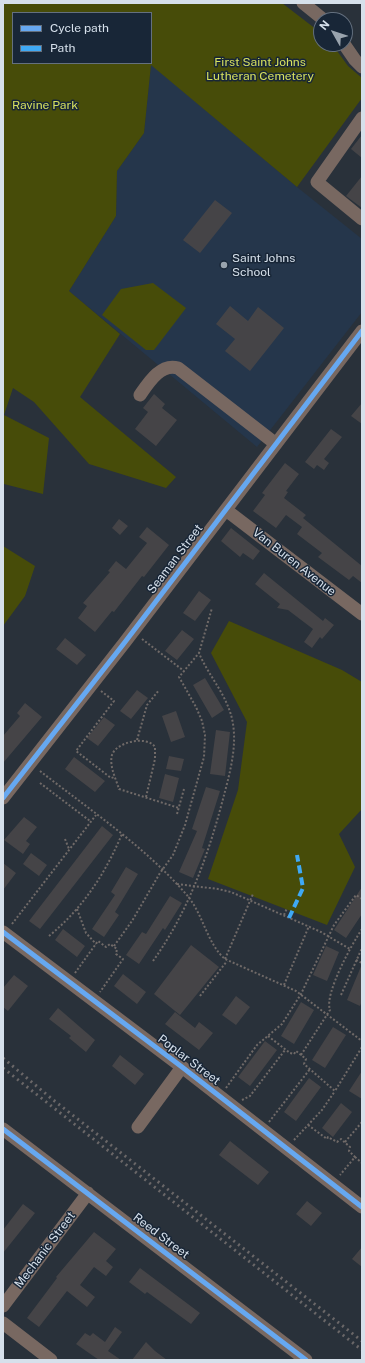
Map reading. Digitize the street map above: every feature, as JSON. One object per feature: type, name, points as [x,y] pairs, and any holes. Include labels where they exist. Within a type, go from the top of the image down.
[{"type":"street","points":[[303,3],[314,12]]},
{"type":"street","points":[[350,52],[362,67]]},
{"type":"street","points":[[362,118],[317,182],[362,219]]},
{"type":"street","name":"Seaman Street","points":[[3,798],[361,336]]},
{"type":"street","points":[[140,395],[151,380],[165,368],[172,366],[178,368],[276,444]]},
{"type":"street","name":"Van Buren Avenue","points":[[226,510],[362,614]]},
{"type":"street","name":"Poplar Street","points":[[7,928],[362,1207]]},
{"type":"street","points":[[138,1127],[182,1067]]},
{"type":"street","name":"Reed Street","points":[[3,1129],[306,1360]]},
{"type":"street","name":"Mechanic Street","points":[[3,1306],[88,1193]]},
{"type":"street","points":[[3,1323],[51,1360]]},
{"type":"path","points":[[114,946],[132,921],[162,869],[173,855],[182,833],[205,749],[205,735],[200,714],[179,677],[199,653],[212,608]]},
{"type":"path","points":[[141,638],[184,671]]},
{"type":"path","points":[[153,960],[175,926],[195,886],[208,853],[228,782],[234,731],[232,718],[225,700],[199,653]]},
{"type":"path","points":[[137,740],[147,705],[159,690]]},
{"type":"path","points":[[101,691],[114,701],[76,751],[111,778],[115,777]]},
{"type":"path","points":[[146,797],[155,759],[155,747],[150,742],[137,740],[118,746],[113,752],[112,763],[119,789],[179,808]]},
{"type":"path","points":[[40,771],[153,859],[189,898],[218,951],[226,960],[301,994],[362,1041]]},
{"type":"path","points":[[40,783],[90,822]]},
{"type":"path","points":[[177,814],[184,788]]},
{"type":"path","points":[[7,928],[96,814]]},
{"type":"path","points":[[49,936],[77,909],[103,874],[122,834]]},
{"type":"path","points":[[65,839],[69,850]]},
{"type":"path","points":[[177,884],[225,890],[309,926],[350,949]]},
{"type":"path","points":[[200,996],[226,960],[253,894]]},
{"type":"path","points":[[225,1089],[254,1048],[280,1028],[301,994],[340,914],[356,895],[362,899]]},
{"type":"path","points":[[284,915],[287,908]]},
{"type":"path","points":[[77,909],[86,933],[96,944]]},
{"type":"path","points":[[284,985],[309,926]]},
{"type":"path","points":[[301,1055],[330,1010],[328,999],[350,949],[362,929]]},
{"type":"path","points":[[75,974],[98,941],[106,946],[110,944],[114,946],[117,949],[116,954],[123,959],[100,992]]},
{"type":"path","points":[[341,995],[362,948]]},
{"type":"path","points":[[356,960],[362,963]]},
{"type":"path","points":[[268,1036],[292,1055],[296,1051],[306,1059],[304,1064],[335,1091]]},
{"type":"path","points":[[293,1141],[322,1110],[362,1047]]},
{"type":"path","points":[[241,1101],[250,1096],[285,1050]]},
{"type":"path","points":[[269,1122],[310,1069]]},
{"type":"path","points":[[345,1142],[362,1123]]},
{"type":"path","points":[[308,1125],[326,1139],[328,1137],[334,1141],[341,1139],[350,1146],[349,1151],[362,1163]]},
{"type":"path","points":[[340,1176],[355,1157]]},
{"type":"shaded area","name":"Saint Johns School","points":[[151,64],[297,187],[362,239],[362,312],[257,447],[69,291],[116,216],[117,171],[144,133]]},
{"type":"green space","points":[[3,3],[282,3],[313,27],[313,52],[338,52],[348,66],[362,78],[362,98],[297,187],[151,65],[144,133],[117,171],[116,216],[69,291],[120,334],[80,397],[176,477],[166,488],[89,464],[34,402],[13,388],[4,415],[49,438],[43,494],[4,484],[3,488]]},
{"type":"green space","points":[[153,283],[186,308],[154,350],[146,350],[102,315],[121,289]]},
{"type":"green space","points":[[3,546],[35,566],[25,596],[3,626]]},
{"type":"green space","points":[[229,621],[342,670],[362,682],[362,809],[339,834],[355,867],[327,925],[208,879],[238,790],[247,722],[211,653]]},
{"type":"building","points":[[362,135],[362,158],[351,149]]},
{"type":"building","points":[[362,176],[362,208],[346,196]]},
{"type":"building","points":[[215,200],[232,213],[200,253],[183,240]]},
{"type":"building","points":[[230,306],[248,321],[258,307],[284,328],[250,371],[225,351],[235,339],[216,324]]},
{"type":"building","points":[[154,394],[165,404],[162,408],[177,420],[156,446],[135,429],[148,412],[143,408]]},
{"type":"building","points":[[362,403],[362,424],[351,416]]},
{"type":"building","points":[[331,429],[342,437],[324,459],[329,463],[324,470],[317,465],[314,469],[305,462]]},
{"type":"building","points":[[285,463],[299,474],[286,491],[288,492],[284,498],[306,515],[303,518],[362,566],[362,583],[353,576],[349,580],[318,557],[322,553],[297,534],[302,527],[286,515],[276,528],[253,511],[265,495],[262,493]]},
{"type":"building","points":[[119,519],[128,526],[120,535],[112,528]]},
{"type":"building","points":[[147,527],[169,545],[144,577],[142,576],[114,612],[112,611],[95,632],[78,618],[87,606],[83,603],[110,572],[108,571],[116,561],[126,569],[147,543],[139,537]]},
{"type":"building","points":[[231,528],[260,551],[253,560],[243,553],[240,557],[221,541]]},
{"type":"building","points":[[264,573],[323,621],[325,618],[334,625],[322,639],[320,637],[312,648],[304,642],[313,629],[288,610],[277,608],[280,604],[255,584]]},
{"type":"building","points":[[199,591],[211,600],[195,621],[183,613]]},
{"type":"building","points":[[182,630],[194,639],[177,660],[165,651]]},
{"type":"building","points":[[65,638],[86,655],[77,665],[56,649]]},
{"type":"building","points":[[205,678],[224,710],[212,718],[193,685]]},
{"type":"building","points":[[137,690],[148,698],[131,719],[120,711]]},
{"type":"building","points":[[25,703],[42,717],[3,763],[3,736],[20,716],[17,713]]},
{"type":"building","points":[[176,711],[185,737],[171,742],[162,716]]},
{"type":"building","points":[[104,717],[115,725],[98,746],[87,738]]},
{"type":"building","points":[[216,730],[230,732],[225,776],[210,774]]},
{"type":"building","points":[[169,756],[184,759],[181,771],[166,769]]},
{"type":"building","points":[[74,757],[105,781],[95,792],[65,769]]},
{"type":"building","points":[[165,774],[179,778],[173,802],[159,798]]},
{"type":"building","points":[[206,787],[220,791],[202,848],[205,849],[193,878],[179,872],[197,831],[192,829]]},
{"type":"building","points":[[24,817],[37,827],[26,841],[30,844],[23,854],[4,840]]},
{"type":"building","points":[[102,826],[113,835],[40,929],[29,921]]},
{"type":"building","points":[[31,853],[47,865],[39,876],[23,864]]},
{"type":"building","points":[[3,863],[16,873],[3,890]]},
{"type":"building","points":[[126,867],[138,874],[115,912],[119,915],[104,937],[92,929],[115,895],[111,892]]},
{"type":"building","points":[[362,887],[362,914],[346,938],[334,930]]},
{"type":"building","points":[[170,896],[182,903],[165,930],[163,928],[139,964],[126,955],[142,932],[146,934]]},
{"type":"building","points":[[63,929],[85,946],[77,957],[55,940]]},
{"type":"building","points":[[191,945],[219,967],[180,1015],[154,994]]},
{"type":"building","points":[[326,946],[339,952],[327,981],[313,975]]},
{"type":"building","points":[[362,964],[362,1001],[360,1006],[347,1000]]},
{"type":"building","points":[[123,974],[146,992],[137,1004],[114,986]]},
{"type":"building","points":[[14,975],[28,986],[8,1011],[3,1007],[3,988]]},
{"type":"building","points":[[236,996],[250,1007],[236,1025],[222,1015]]},
{"type":"building","points":[[301,1002],[314,1010],[294,1044],[281,1036]]},
{"type":"building","points":[[58,1008],[95,1040],[86,1052],[69,1038],[71,1036],[49,1019]]},
{"type":"building","points":[[175,1012],[195,1028],[199,1022],[213,1033],[199,1050],[165,1024]]},
{"type":"building","points":[[333,1027],[346,1035],[325,1068],[312,1060]]},
{"type":"building","points":[[265,1041],[277,1050],[250,1086],[238,1077]]},
{"type":"building","points":[[120,1055],[144,1074],[135,1085],[112,1066]]},
{"type":"building","points":[[362,1071],[362,1099],[349,1091]]},
{"type":"building","points":[[309,1078],[321,1087],[296,1121],[284,1112]]},
{"type":"building","points":[[341,1103],[352,1112],[333,1137],[322,1128]]},
{"type":"building","points":[[230,1141],[269,1172],[258,1185],[219,1155]]},
{"type":"building","points":[[307,1201],[322,1213],[311,1226],[296,1214]]},
{"type":"building","points":[[23,1204],[35,1213],[3,1253],[3,1230]]},
{"type":"building","points":[[94,1232],[116,1249],[106,1261],[113,1267],[106,1276],[94,1267],[80,1285],[95,1297],[87,1307],[67,1291],[39,1327],[27,1318],[57,1278],[56,1277]]},
{"type":"building","points":[[362,1247],[362,1267],[352,1259]]},
{"type":"building","points":[[140,1268],[200,1313],[191,1324],[147,1292],[145,1294],[129,1282]]},
{"type":"building","points":[[115,1327],[122,1332],[108,1351],[121,1360],[99,1360],[76,1344],[85,1333],[90,1336],[93,1333],[105,1342]]},
{"type":"building","points":[[146,1342],[155,1351],[167,1360],[132,1360]]},
{"type":"railway","points":[[3,1058],[52,1099],[362,1341]]},
{"type":"railway","points":[[3,1068],[362,1350]]},
{"type":"marked path","points":[[289,918],[303,888],[297,855]]},
{"type":"cycle path","points":[[3,798],[125,642],[362,331]]},
{"type":"cycle path","points":[[3,932],[182,1067],[362,1207]]},
{"type":"cycle path","points":[[3,1129],[306,1360]]},
{"type":"place","name":"Saint Johns School","points":[[224,265]]},
{"type":"park label","name":"First Saint Johns Lutheran Cemetery","points":[[260,69]]},
{"type":"park label","name":"Ravine Park","points":[[45,105]]}]
